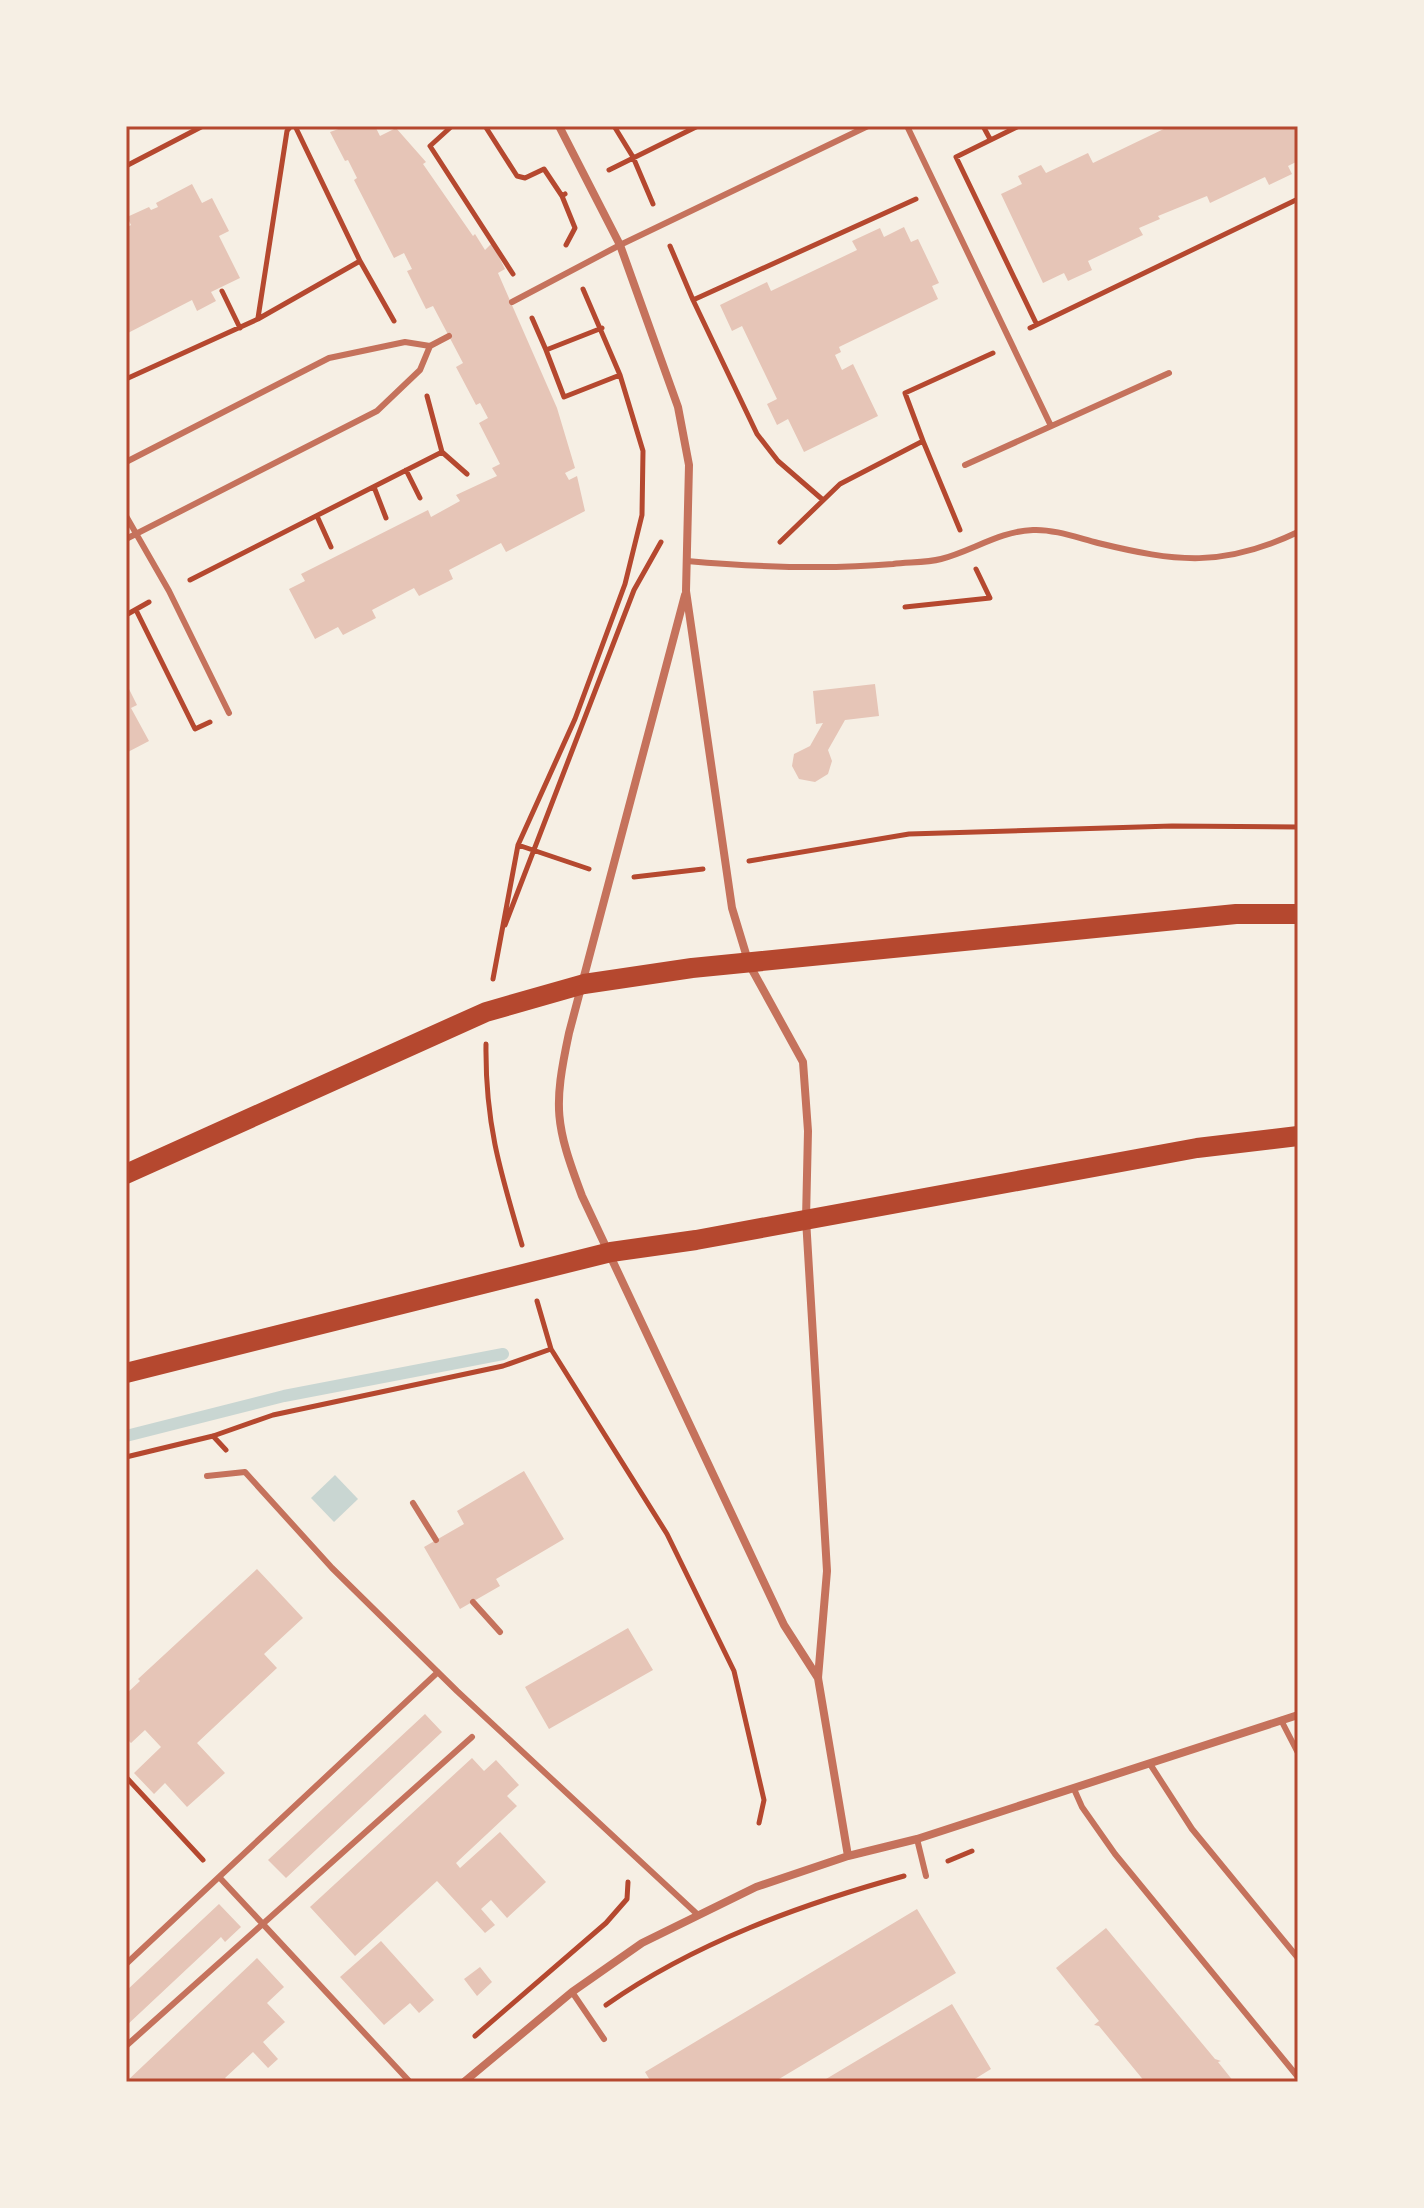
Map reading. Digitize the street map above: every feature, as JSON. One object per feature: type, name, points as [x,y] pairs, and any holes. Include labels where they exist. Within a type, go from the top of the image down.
[{"type":"main road","points":[[126,1174],[486,1012],[584,984],[692,968],[1236,914],[1298,914]]},
{"type":"main road","points":[[126,1373],[611,1252],[1197,1148],[1298,1136]]},
{"type":"street","points":[[559,126],[590,181],[620,245],[678,407],[689,465],[686,591],[732,908],[749,964],[803,1062],[808,1131],[806,1219],[827,1571],[818,1678],[848,1856]]},
{"type":"street","points":[[686,591],[557,1088],[559,1135],[582,1196],[784,1625],[818,1678]]},
{"type":"street","points":[[464,2082],[572,1992],[642,1943],[756,1887],[848,1856],[917,1839],[1298,1715]]},
{"type":"lane","points":[[512,302],[620,245],[868,126]]},
{"type":"lane","points":[[907,126],[1051,426]]},
{"type":"lane","points":[[126,462],[329,358],[405,342],[430,346],[449,336]]},
{"type":"lane","points":[[126,539],[377,411],[420,370],[430,346]]},
{"type":"lane","points":[[965,465],[1169,373]]},
{"type":"lane","points":[[126,516],[169,591],[229,713]]},
{"type":"lane","points":[[687,561],[758,567],[845,568],[939,559],[1001,535],[1036,529],[1146,556],[1182,560],[1226,557],[1276,543],[1298,532]]},
{"type":"lane","points":[[207,1476],[245,1472],[332,1568],[438,1672],[562,1792],[697,1914]]},
{"type":"lane","points":[[413,1503],[436,1540]]},
{"type":"lane","points":[[473,1602],[500,1632]]},
{"type":"lane","points":[[126,1964],[438,1672]]},
{"type":"lane","points":[[1281,1720],[1298,1753]]},
{"type":"lane","points":[[126,2046],[472,1737]]},
{"type":"lane","points":[[1150,1764],[1192,1829],[1298,1958]]},
{"type":"lane","points":[[1074,1789],[1082,1807],[1115,1854],[1298,2077]]},
{"type":"lane","points":[[917,1839],[926,1873]]},
{"type":"lane","points":[[220,1878],[410,2082]]},
{"type":"lane","points":[[572,1992],[604,2039]]},
{"type":"path","points":[[126,166],[203,126]]},
{"type":"path","points":[[258,319],[287,131],[293,126],[360,261],[405,342]]},
{"type":"path","points":[[452,126],[430,146],[514,275],[526,269]]},
{"type":"path","points":[[485,126],[520,179],[544,169],[562,196],[575,228],[563,250],[602,328],[643,451],[642,515],[625,584],[586,692],[518,845],[501,937],[634,590],[688,493]]},
{"type":"path","points":[[614,126],[633,157],[693,300],[757,434],[778,461],[823,500]]},
{"type":"path","points":[[633,157],[698,126]]},
{"type":"path","points":[[983,126],[990,139]]},
{"type":"path","points":[[1019,126],[956,157],[1036,323]]},
{"type":"path","points":[[562,196],[590,181]]},
{"type":"path","points":[[693,300],[915,196],[922,211]]},
{"type":"path","points":[[905,607],[990,598],[905,393],[1013,344],[1036,323],[1298,199]]},
{"type":"path","points":[[126,379],[258,319],[360,261]]},
{"type":"path","points":[[222,291],[240,328]]},
{"type":"path","points":[[602,328],[546,350],[564,397],[620,375]]},
{"type":"path","points":[[984,340],[991,354]]},
{"type":"path","points":[[420,370],[442,452],[467,474]]},
{"type":"path","points":[[758,567],[840,484],[923,441]]},
{"type":"path","points":[[126,615],[442,452]]},
{"type":"path","points":[[406,470],[420,498]]},
{"type":"path","points":[[374,487],[386,518]]},
{"type":"path","points":[[317,516],[331,547]]},
{"type":"path","points":[[136,610],[195,729],[229,713]]},
{"type":"path","points":[[726,865],[909,834],[1172,826],[1298,827]]},
{"type":"path","points":[[486,1012],[485,1093],[492,1145],[551,1349],[667,1534],[734,1671],[764,1800],[759,1823]]},
{"type":"path","points":[[126,1457],[213,1436],[273,1415],[503,1366],[551,1349]]},
{"type":"path","points":[[126,1777],[220,1878]]},
{"type":"path","points":[[591,2016],[626,1991],[692,1956],[774,1919],[926,1873],[983,1847]]},
{"type":"path","points":[[472,2039],[606,1923],[627,1899],[629,1888],[623,1870]]},
{"type":"shaded area","points":[[335,1475],[358,1499],[334,1522],[311,1498]]},
{"type":"building","points":[[347,126],[375,126],[380,136],[396,128],[426,162],[423,164],[473,236],[475,234],[485,250],[492,243],[505,269],[498,273],[557,408],[575,468],[565,473],[569,480],[577,476],[585,511],[506,552],[501,543],[449,570],[453,579],[419,596],[414,588],[372,610],[376,618],[343,635],[338,627],[315,639],[289,589],[305,581],[301,574],[428,510],[431,517],[460,501],[456,495],[497,476],[492,468],[500,464],[479,423],[488,418],[480,403],[476,405],[456,367],[463,363],[433,306],[426,309],[407,271],[412,269],[404,253],[394,258],[354,180],[357,178],[348,160],[345,161],[330,132]]},
{"type":"building","points":[[1170,126],[1296,126],[1298,161],[1288,166],[1292,174],[1269,185],[1265,177],[1210,203],[1207,196],[1158,216],[1160,219],[1139,228],[1143,235],[1088,261],[1092,270],[1068,281],[1064,273],[1043,283],[1001,194],[1022,184],[1018,176],[1041,165],[1046,173],[1088,153],[1093,163]]},
{"type":"building","points":[[192,184],[202,203],[212,198],[229,231],[219,236],[240,278],[211,292],[216,301],[197,311],[192,300],[126,334],[126,228],[131,225],[127,217],[149,207],[151,210],[158,207],[156,203]]},
{"type":"building","points":[[904,227],[911,242],[918,239],[939,283],[932,286],[938,299],[839,347],[841,352],[835,355],[842,370],[853,364],[878,416],[804,452],[788,419],[777,425],[767,404],[777,399],[742,326],[732,331],[720,305],[767,282],[771,291],[857,250],[852,241],[880,228],[884,237]]},
{"type":"building","points":[[126,683],[137,705],[131,708],[149,741],[126,753]]},
{"type":"building","points":[[875,684],[879,716],[845,720],[828,750],[832,761],[828,774],[815,782],[799,779],[792,766],[794,754],[810,746],[823,723],[816,724],[813,691]]},
{"type":"building","points":[[524,1471],[564,1539],[496,1579],[500,1586],[460,1609],[424,1547],[464,1524],[457,1511]]},
{"type":"building","points":[[257,1569],[303,1618],[264,1654],[277,1668],[197,1743],[225,1773],[187,1807],[165,1783],[154,1794],[134,1773],[161,1747],[145,1730],[131,1743],[126,1738],[126,1694],[140,1681],[138,1679]]},
{"type":"building","points":[[628,1628],[653,1670],[549,1729],[525,1687]]},
{"type":"building","points":[[425,1714],[442,1732],[286,1878],[268,1860]]},
{"type":"building","points":[[472,1758],[484,1771],[496,1760],[519,1785],[507,1796],[517,1806],[456,1863],[460,1868],[500,1832],[546,1882],[507,1918],[491,1900],[481,1909],[495,1925],[485,1933],[437,1881],[355,1956],[310,1907]]},
{"type":"building","points":[[219,1904],[241,1927],[225,1942],[221,1937],[126,2026],[126,1991]]},
{"type":"building","points":[[917,1909],[956,1973],[774,2082],[651,2082],[645,2072]]},
{"type":"building","points":[[1106,1928],[1215,2059],[1221,2061],[1218,2062],[1234,2082],[1145,2082],[1099,2026],[1094,2025],[1099,2021],[1056,1968]]},
{"type":"building","points":[[381,1941],[434,2000],[419,2013],[410,2003],[384,2025],[340,1977]]},
{"type":"building","points":[[257,1958],[284,1987],[267,2003],[285,2022],[263,2042],[278,2059],[268,2068],[253,2052],[225,2078],[228,2082],[126,2082]]},
{"type":"building","points":[[480,1967],[492,1982],[477,1996],[464,1979]]},
{"type":"building","points":[[952,2004],[991,2069],[970,2082],[821,2082]]},
{"type":"waterway","points":[[126,1436],[284,1396],[503,1354]]}]
